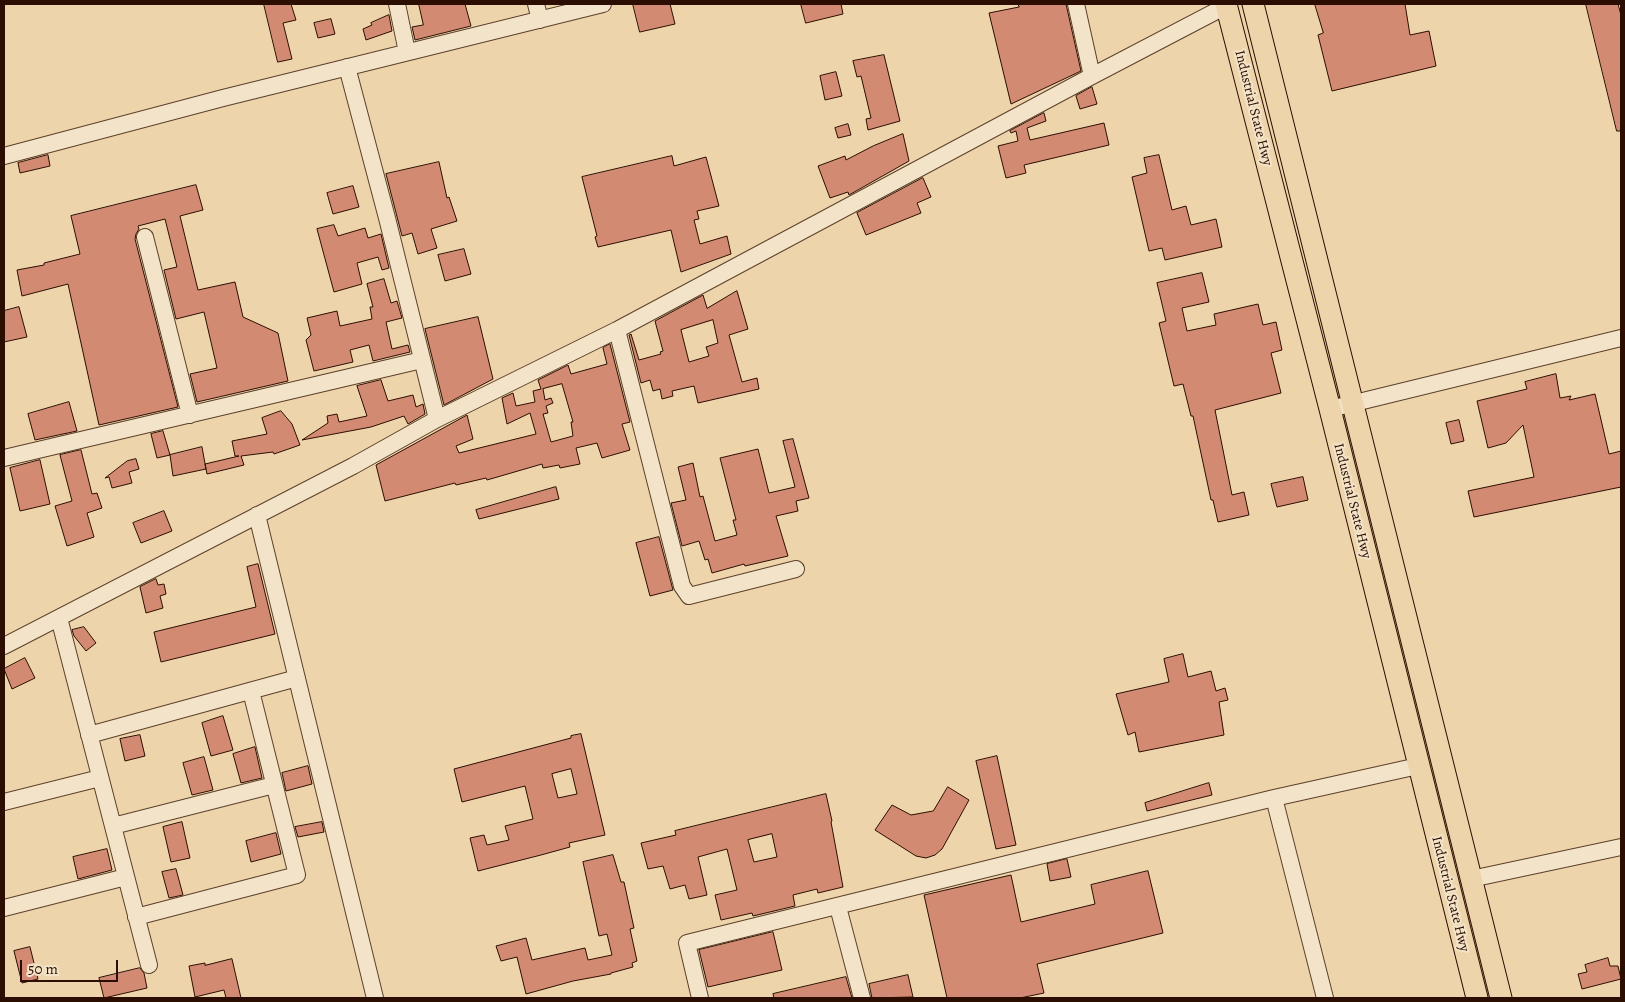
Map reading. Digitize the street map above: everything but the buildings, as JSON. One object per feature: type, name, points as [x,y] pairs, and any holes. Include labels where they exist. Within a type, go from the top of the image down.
[{"type":"main road","name":"Industrial State Hwy","points":[[1252,4],[1500,998]]},
{"type":"main road","name":"Industrial State Hwy","points":[[1226,5],[1330,409],[1477,998]]},
{"type":"main road","points":[[1256,122],[1280,115]]},
{"type":"street","points":[[397,4],[407,52]]},
{"type":"street","points":[[4,156],[407,52],[538,12],[603,4]]},
{"type":"street","points":[[1076,4],[1092,76]]},
{"type":"street","points":[[4,646],[353,466],[437,419],[617,330],[1226,5]]},
{"type":"street","points":[[346,68],[387,218],[437,419]]},
{"type":"street","points":[[145,237],[190,415]]},
{"type":"street","points":[[617,330],[682,586],[689,596],[796,569]]},
{"type":"street","points":[[1330,409],[1621,338]]},
{"type":"street","points":[[4,458],[422,360]]},
{"type":"street","points":[[258,515],[375,998]]},
{"type":"street","points":[[59,618],[149,965]]},
{"type":"street","points":[[89,735],[297,678]]},
{"type":"street","points":[[136,917],[297,875],[251,691]]},
{"type":"street","points":[[700,998],[687,943],[1274,798],[1418,766]]},
{"type":"street","points":[[4,802],[100,778]]},
{"type":"street","points":[[113,826],[274,785]]},
{"type":"street","points":[[1274,798],[1325,998]]},
{"type":"street","points":[[1471,879],[1621,847]]},
{"type":"street","points":[[4,908],[126,878]]},
{"type":"street","points":[[838,907],[862,998]]}]
